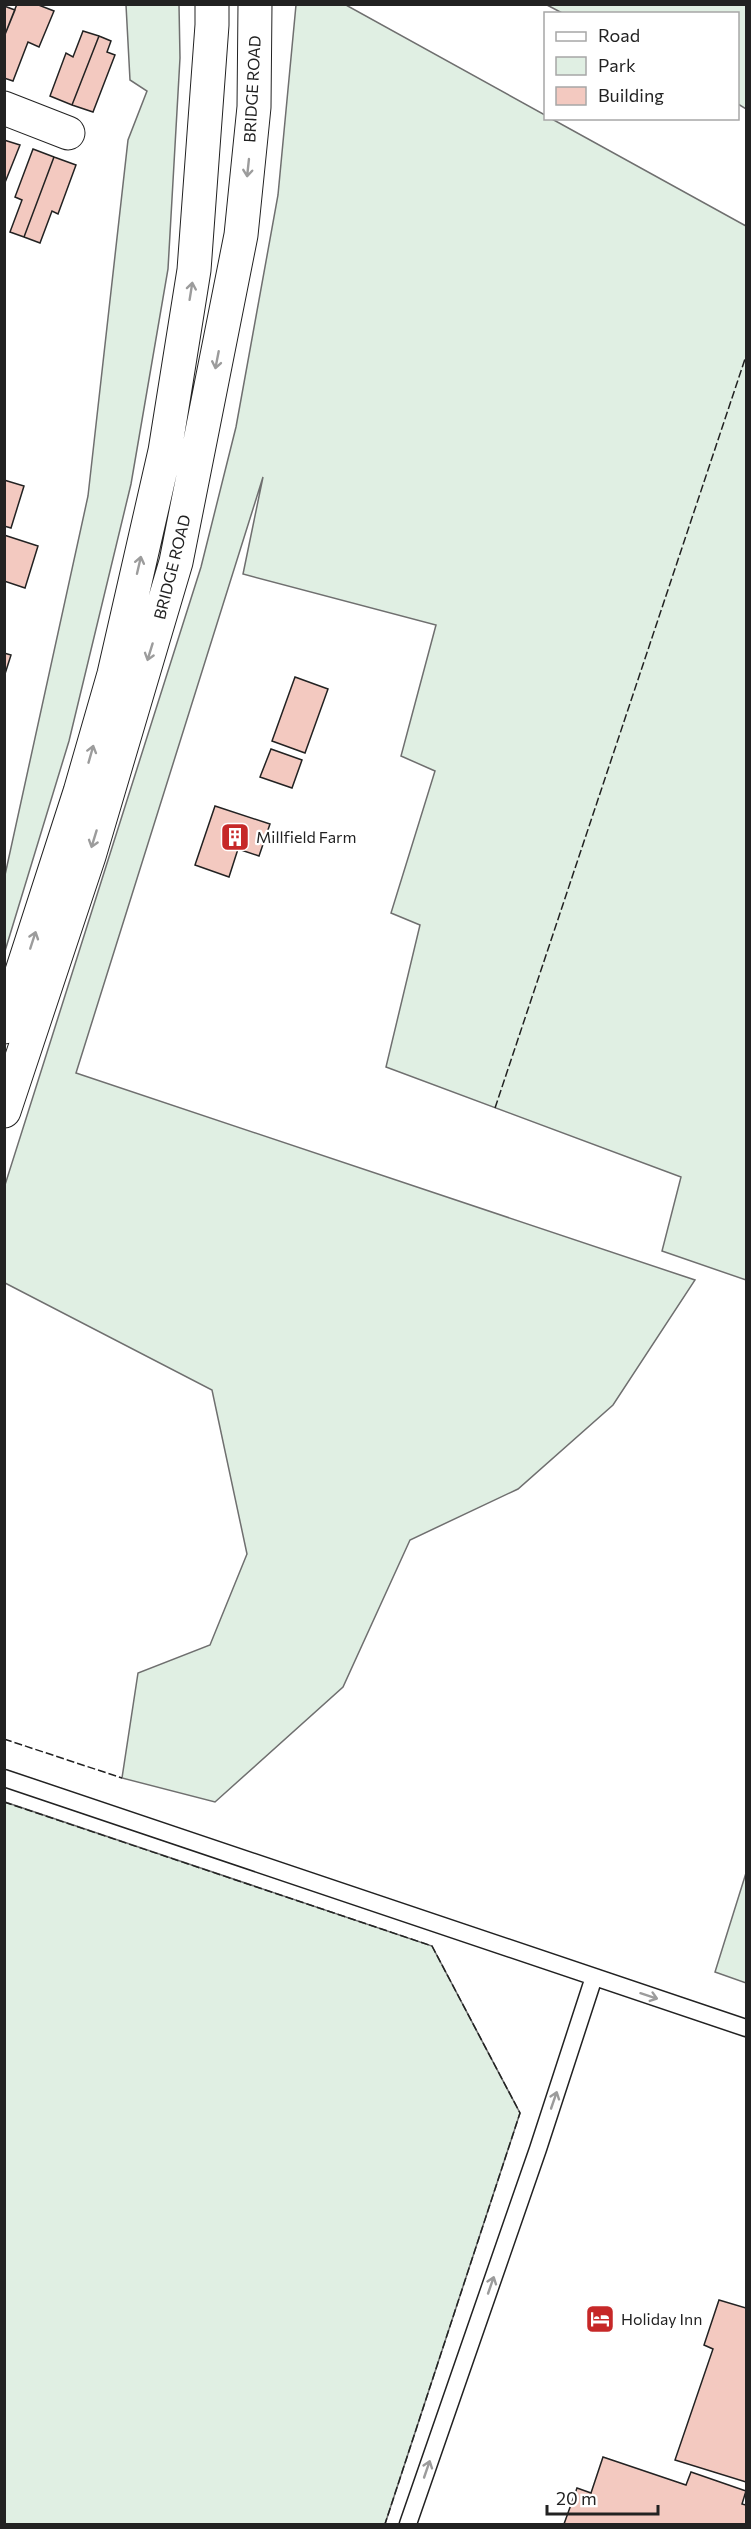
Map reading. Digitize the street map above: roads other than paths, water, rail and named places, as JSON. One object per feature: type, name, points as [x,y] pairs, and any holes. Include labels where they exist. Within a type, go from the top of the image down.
[{"type":"main road","name":"BRIDGE ROAD","points":[[4,1112],[89,856],[176,562],[241,235],[254,107],[255,4]]},
{"type":"main road","name":"BRIDGE ROAD","points":[[4,1027],[80,792],[114,674],[165,451],[194,270],[212,15]]},
{"type":"main road","points":[[4,108],[68,133]]},
{"type":"lane","points":[[4,1778],[747,2028]]},
{"type":"lane","points":[[408,2524],[549,2115],[594,1977]]},
{"type":"place","name":"Millfield Farm","points":[[235,837]]},
{"type":"place","name":"Holiday Inn","points":[[600,2319]]}]
